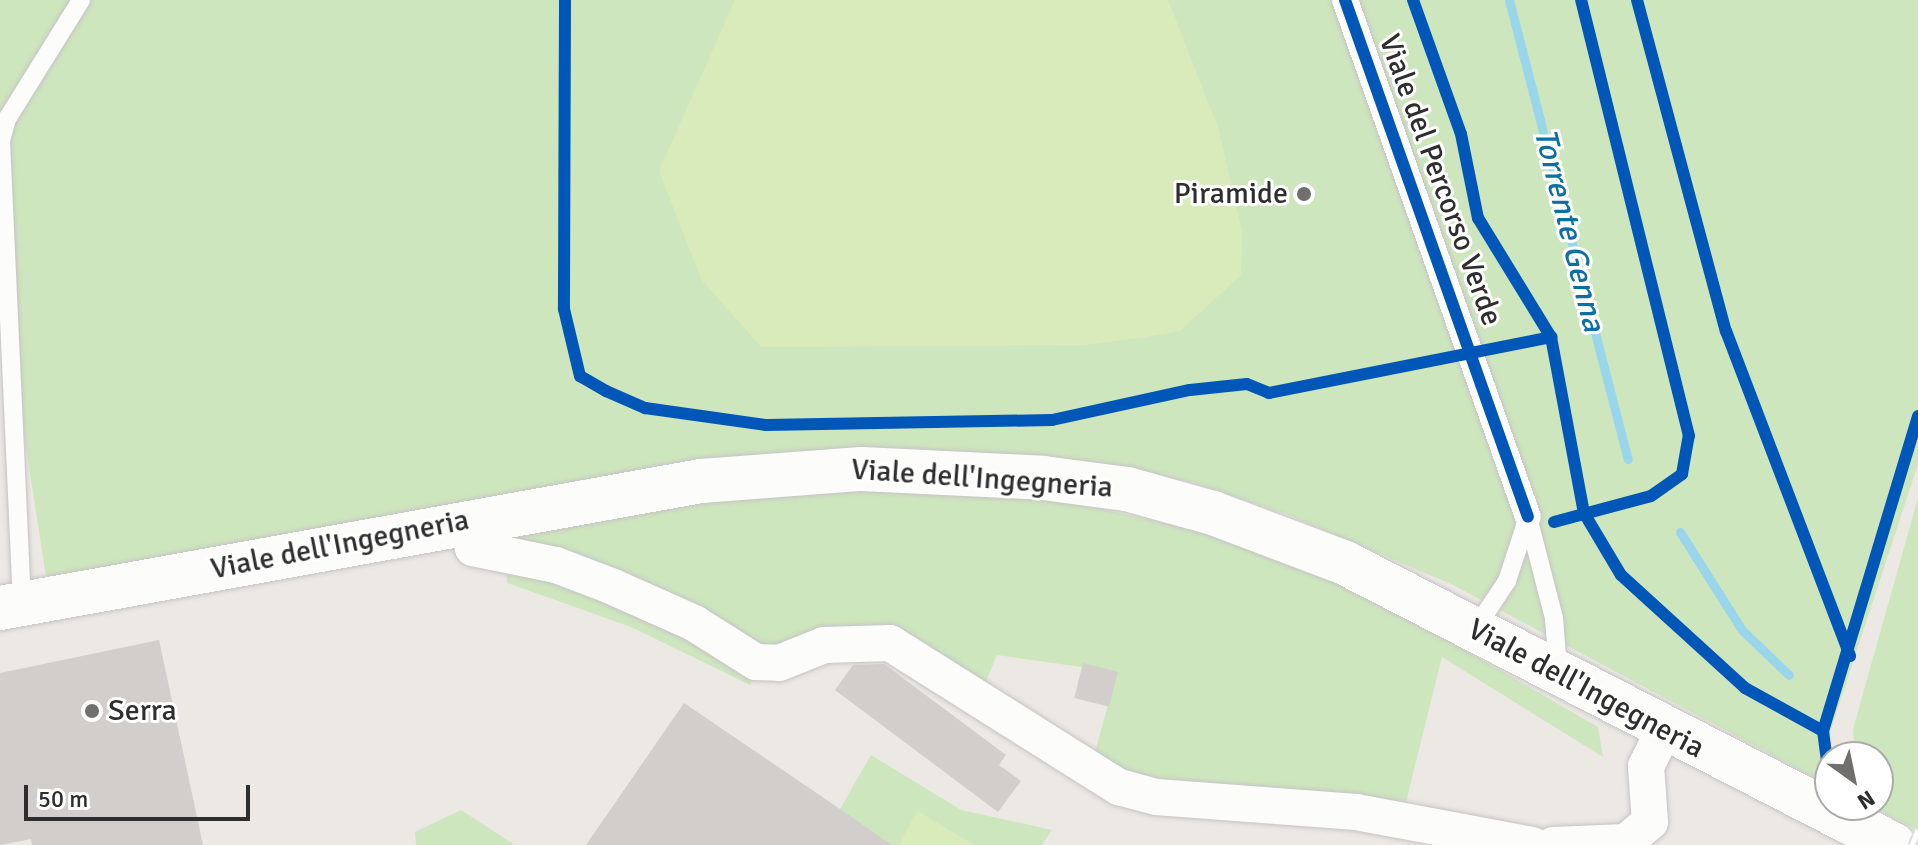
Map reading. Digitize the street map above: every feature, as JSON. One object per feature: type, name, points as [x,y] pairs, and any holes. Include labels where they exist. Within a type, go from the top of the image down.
[{"type":"street","name":"Viale del Percorso Verde","points":[[1345,0],[1528,517]]},
{"type":"street","name":"Viale dell'Ingegneria","points":[[11,606],[468,521],[783,471],[1043,478],[1127,489],[1213,513],[1345,563],[1558,672],[1664,731],[1894,845]]},
{"type":"street","points":[[468,521],[473,548],[526,556],[611,586],[694,623],[756,662],[779,663],[824,645],[890,643],[1119,787],[1156,797],[1356,812],[1532,845]]},
{"type":"street","points":[[1553,845],[1626,842],[1650,822],[1646,766],[1664,731]]},
{"type":"lane","points":[[11,606],[1,141],[7,119],[81,0]]},
{"type":"lane","points":[[1475,629],[1507,581],[1528,517]]},
{"type":"lane","name":"Viale del Percorso Verde","points":[[1528,517],[1554,618],[1558,672]]},
{"type":"green space","points":[[0,0],[1918,0],[1918,464],[1827,741],[1814,741],[1814,777],[1453,585],[1288,515],[1195,483],[1051,456],[813,451],[46,577],[0,278]]},
{"type":"green space","points":[[735,0],[1168,0],[1218,127],[1242,231],[1241,275],[1180,331],[1145,337],[1084,345],[761,347],[701,279],[659,171]]},
{"type":"green space","points":[[871,485],[1060,499],[1215,535],[1375,598],[1598,727],[1603,757],[1442,657],[1406,802],[1115,774],[1094,756],[1117,672],[997,655],[984,686],[898,636],[772,651],[750,685],[631,627],[507,583],[506,535],[707,500]]},
{"type":"green space","points":[[1918,498],[1918,830],[1894,818],[1894,741],[1854,741],[1853,729]]},
{"type":"green space","points":[[871,755],[961,810],[1052,830],[1042,845],[885,845],[840,809]]},
{"type":"green space","points":[[461,810],[515,845],[416,845],[415,832]]},
{"type":"green space","points":[[918,811],[974,845],[898,845]]},
{"type":"building","name":"Serra","points":[[159,640],[203,845],[32,845],[31,839],[0,845],[0,673]]},
{"type":"building","points":[[1083,663],[1118,672],[1109,707],[1074,698]]},
{"type":"building","points":[[884,664],[1006,755],[999,765],[1021,781],[998,812],[835,690],[853,665]]},
{"type":"building","points":[[684,703],[840,809],[892,845],[586,845]]},
{"type":"waterway","name":"Torrente Genna","points":[[1509,0],[1628,459]]},
{"type":"waterway","name":"Torrente Genna","points":[[1680,532],[1742,630],[1789,675]]},
{"type":"railway","points":[[1912,845],[1918,830]]},
{"type":"cycle path","points":[[565,0],[564,309],[580,376],[645,408],[766,425],[1052,420],[1190,390],[1247,384],[1269,393],[1551,337],[1584,513],[1621,575],[1745,688],[1823,731]]},
{"type":"cycle path","points":[[1345,0],[1528,517]]},
{"type":"cycle path","points":[[1413,0],[1461,134],[1478,218],[1551,337]]},
{"type":"cycle path","points":[[1554,522],[1651,496],[1682,474],[1689,436],[1581,0]]},
{"type":"cycle path","points":[[1637,0],[1726,331],[1850,656]]},
{"type":"cycle path","points":[[1824,741],[1823,731],[1918,416]]},
{"type":"place","name":"Piramide","points":[[1304,194]]},
{"type":"place","name":"Serra","points":[[92,711]]}]
